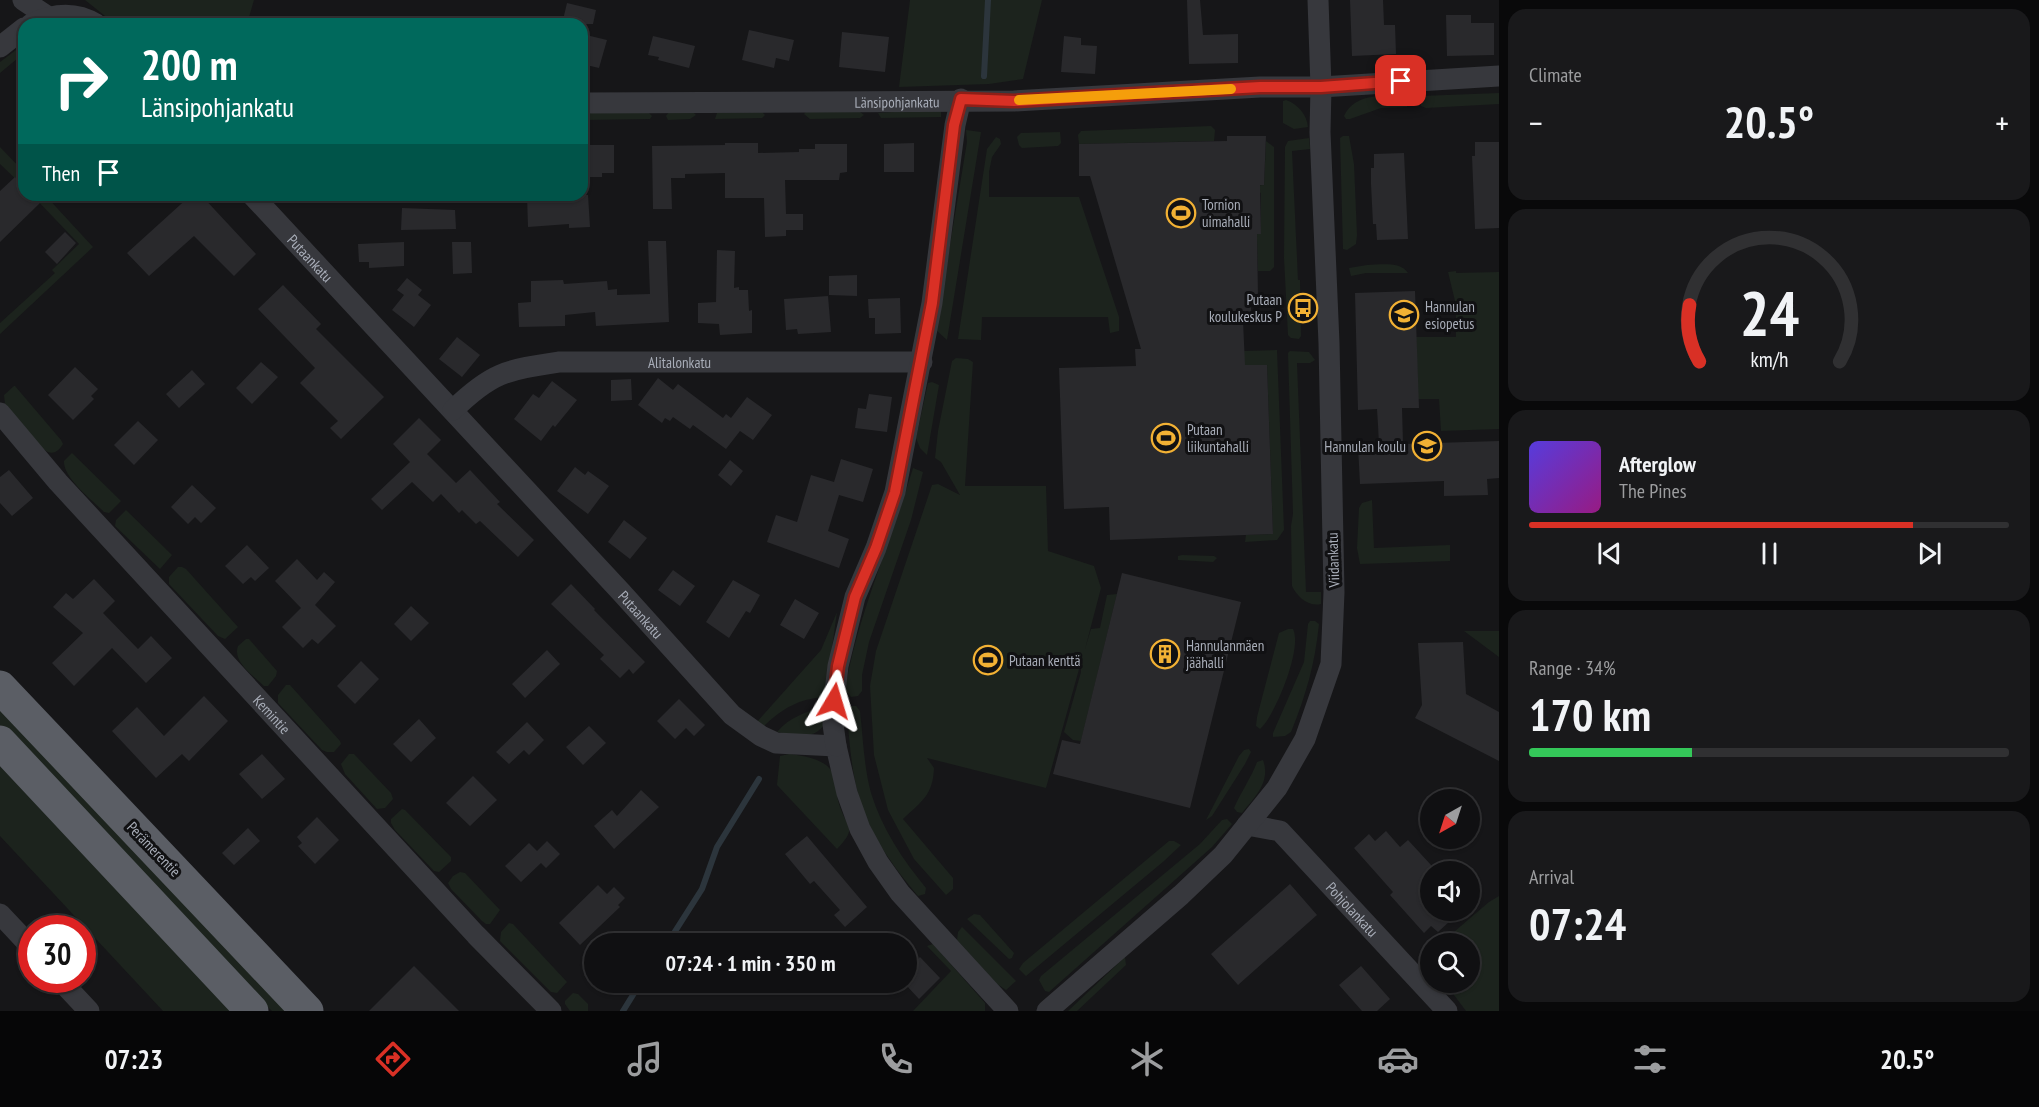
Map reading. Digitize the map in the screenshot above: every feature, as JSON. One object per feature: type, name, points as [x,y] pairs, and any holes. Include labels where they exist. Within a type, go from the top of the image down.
[{"type":"highway","name":"Perämerentie","points":[[0,687],[308,1011]]},
{"type":"highway","points":[[0,742],[252,1011]]},
{"type":"street","points":[[23,0],[43,13],[77,18]]},
{"type":"street","name":"Viidankatu","points":[[1047,1011],[1181,896],[1223,855],[1277,788],[1305,739],[1331,664],[1334,592],[1318,0]]},
{"type":"street","points":[[0,47],[18,33]]},
{"type":"street","name":"Länsipohjankatu","points":[[588,103],[961,99],[1014,101],[1260,87],[1321,87],[1499,76]]},
{"type":"street","points":[[961,99],[954,125],[932,303],[922,362],[895,492],[876,548],[855,597],[844,639],[834,701],[833,724],[847,794],[860,830],[878,862],[900,892],[1008,1011]]},
{"type":"street","name":"Putaankatu","points":[[258,201],[453,410],[732,715],[761,736],[776,743],[836,746]]},
{"type":"street","name":"Alitalonkatu","points":[[453,410],[494,376],[515,368],[559,362],[922,362]]},
{"type":"street","name":"Kemintie","points":[[0,413],[78,504],[476,934],[551,1011]]},
{"type":"street","name":"Pohjolankatu","points":[[1247,825],[1280,831],[1447,1011]]},
{"type":"street","points":[[0,914],[18,933]]},
{"type":"street","points":[[72,993],[89,1011]]},
{"type":"shaded area","points":[[85,0],[254,0],[249,18],[108,18]]},
{"type":"shaded area","points":[[910,0],[1042,0],[1023,79],[989,84],[899,87]]},
{"type":"shaded area","points":[[18,48],[18,58],[0,73],[0,62]]},
{"type":"shaded area","points":[[1499,93],[1499,104],[1426,108],[1421,106],[1421,96]]},
{"type":"shaded area","points":[[1408,95],[1407,107],[1381,108],[1350,119],[1344,116],[1349,108],[1363,99]]},
{"type":"shaded area","points":[[1286,100],[1301,110],[1308,127],[1294,129],[1283,123],[1283,101]]},
{"type":"shaded area","points":[[941,109],[941,117],[881,118],[878,113]]},
{"type":"shaded area","points":[[859,111],[864,115],[860,118],[810,119],[804,114],[806,112]]},
{"type":"shaded area","points":[[669,112],[693,112],[696,115],[690,119],[668,120],[666,116]]},
{"type":"shaded area","points":[[762,112],[765,115],[762,118],[715,119],[717,113]]},
{"type":"shaded area","points":[[649,113],[652,116],[650,119],[588,120],[588,114]]},
{"type":"shaded area","points":[[1211,126],[1215,130],[1214,141],[1079,144],[1078,135],[1081,131]]},
{"type":"shaded area","points":[[966,130],[981,132],[947,340],[936,330],[967,142]]},
{"type":"shaded area","points":[[1060,132],[1061,143],[1058,146],[1022,148],[1017,137],[1021,133]]},
{"type":"shaded area","points":[[1349,136],[1354,164],[1357,235],[1356,244],[1347,250],[1343,249],[1340,138]]},
{"type":"shaded area","points":[[996,137],[1000,139],[1001,144],[992,157],[989,172],[989,197],[1079,197],[1119,317],[1119,331],[1110,333],[1108,317],[982,317],[981,340],[958,339],[987,149]]},
{"type":"shaded area","points":[[1309,138],[1310,149],[1292,151],[1298,280],[1300,280],[1301,336],[1299,339],[1288,335],[1284,258],[1285,147],[1288,141]]},
{"type":"shaded area","points":[[1266,141],[1274,147],[1274,267],[1270,271],[1258,271],[1257,240],[1249,234],[1261,234],[1261,193],[1248,186],[1264,185]]},
{"type":"shaded area","points":[[0,147],[18,166],[18,181],[0,164]]},
{"type":"shaded area","points":[[38,201],[51,201],[93,247],[0,334],[0,323],[55,273],[52,270],[79,244]]},
{"type":"shaded area","points":[[1367,265],[1395,265],[1408,273],[1366,273],[1351,276],[1349,268]]},
{"type":"shaded area","points":[[1456,271],[1456,273],[1499,272],[1499,429],[1441,431],[1439,399],[1418,399],[1416,337],[1456,337],[1456,312],[1461,312],[1460,301],[1455,301],[1448,272]]},
{"type":"shaded area","points":[[1277,350],[1284,530],[1277,540],[1245,542],[1246,535],[1273,534],[1267,365],[1244,365],[1244,351]]},
{"type":"shaded area","points":[[1290,351],[1309,352],[1315,360],[1310,363],[1297,363],[1306,592],[1321,592],[1321,604],[1317,605],[1304,600],[1292,586],[1291,526],[1293,514],[1288,353]]},
{"type":"shaded area","name":"Putaan kenttä","points":[[956,358],[973,362],[965,486],[1046,486],[1048,551],[1094,566],[1101,588],[1085,649],[1091,629],[1100,628],[1107,595],[1117,594],[1081,741],[1073,740],[1064,732],[1081,672],[1081,662],[1046,788],[927,758],[934,768],[929,791],[903,819],[953,878],[953,889],[946,895],[914,859],[888,810],[874,755],[870,686],[876,651],[932,485],[938,484],[960,495],[941,462],[935,458],[952,361]]},
{"type":"shaded area","points":[[928,383],[939,385],[927,455],[920,448],[916,438]]},
{"type":"shaded area","points":[[14,386],[61,440],[63,444],[57,451],[51,453],[43,449],[5,404],[4,395]]},
{"type":"shaded area","points":[[72,453],[121,501],[109,513],[104,512],[86,495],[68,474],[64,461]]},
{"type":"shaded area","points":[[913,468],[923,472],[911,520],[869,642],[862,675],[862,691],[858,696],[851,697],[845,690],[858,633]]},
{"type":"shaded area","points":[[1372,500],[1374,548],[1450,545],[1450,561],[1360,564],[1357,548],[1359,508],[1362,503]]},
{"type":"shaded area","points":[[126,510],[172,555],[160,569],[115,526],[116,520]]},
{"type":"shaded area","points":[[1178,556],[1217,558],[1213,562],[1178,560]]},
{"type":"shaded area","points":[[178,567],[186,569],[238,627],[225,639],[218,636],[169,584],[169,577]]},
{"type":"shaded area","points":[[837,612],[825,697],[791,706],[763,727],[756,723],[821,650]]},
{"type":"shaded area","points":[[1310,621],[1319,624],[1315,653],[1305,692],[1291,732],[1285,736],[1273,737],[1304,662]]},
{"type":"shaded area","points":[[1293,629],[1295,638],[1291,666],[1280,697],[1260,729],[1256,726],[1257,717],[1279,633]]},
{"type":"shaded area","points":[[1464,631],[1499,631],[1499,657]]},
{"type":"shaded area","points":[[249,639],[277,671],[268,686],[264,686],[250,673],[238,658],[238,646]]},
{"type":"shaded area","points":[[286,685],[290,685],[340,741],[341,744],[334,752],[322,750],[278,703],[278,695]]},
{"type":"shaded area","points":[[0,706],[292,1011],[272,1011],[245,985],[0,725]]},
{"type":"shaded area","points":[[852,706],[856,706],[860,711],[867,773],[871,793],[881,819],[909,866],[926,888],[925,894],[918,896],[891,861],[875,836],[862,808],[852,763],[847,711]]},
{"type":"shaded area","points":[[822,707],[825,721],[819,731],[808,735],[777,732],[792,719]]},
{"type":"shaded area","points":[[1249,749],[1251,752],[1245,764],[1212,816],[1206,820],[1239,756],[1244,750]]},
{"type":"shaded area","points":[[349,754],[354,754],[391,793],[393,799],[385,808],[377,809],[345,774],[341,764]]},
{"type":"shaded area","points":[[789,754],[809,757],[821,762],[831,770],[839,804],[849,828],[847,836],[837,849],[777,785],[780,756]]},
{"type":"shaded area","points":[[1263,760],[1265,775],[1260,789],[1242,813],[1237,812],[1234,808],[1257,762]]},
{"type":"shaded area","points":[[0,766],[232,1011],[163,1011],[96,939],[96,915],[74,915],[0,836]]},
{"type":"shaded area","points":[[402,809],[451,857],[451,861],[439,872],[434,871],[395,830],[391,819]]},
{"type":"shaded area","points":[[1227,819],[1232,824],[1212,847],[1049,992],[1045,991],[1039,980],[1041,976],[1200,844],[1222,820]]},
{"type":"shaded area","points":[[1169,841],[1181,845],[1026,976],[1019,969],[1023,963]]},
{"type":"shaded area","points":[[460,872],[465,873],[500,910],[490,924],[482,921],[451,889],[448,883]]},
{"type":"shaded area","points":[[1499,896],[1499,1011],[1466,1011],[1452,993],[1480,993],[1480,933],[1453,933],[1467,921],[1480,921],[1480,910]]},
{"type":"shaded area","points":[[974,914],[980,915],[1014,953],[1012,958],[1009,959],[967,919]]},
{"type":"shaded area","points":[[509,923],[513,924],[567,982],[557,993],[551,992],[500,941],[501,932]]},
{"type":"shaded area","points":[[962,927],[1016,981],[1006,990],[997,984],[957,940],[958,932]]},
{"type":"shaded area","points":[[933,944],[985,1003],[985,1011],[913,1011],[951,971],[927,946]]},
{"type":"shaded area","points":[[1125,957],[1126,965],[1077,1011],[1068,1011]]},
{"type":"shaded area","points":[[573,993],[578,994],[588,1004],[588,1011],[570,1011],[565,1001]]},
{"type":"building","points":[[1187,0],[1200,0],[1203,35],[1238,34],[1238,63],[1189,64]]},
{"type":"building","points":[[1350,0],[1383,0],[1384,25],[1395,25],[1396,54],[1352,56]]},
{"type":"building","points":[[567,3],[596,10],[593,24],[588,24],[588,18],[563,18]]},
{"type":"building","points":[[1446,15],[1471,15],[1471,23],[1494,23],[1494,55],[1447,56]]},
{"type":"building","points":[[749,30],[794,40],[789,61],[776,58],[774,68],[742,60]]},
{"type":"building","points":[[842,32],[889,37],[885,72],[839,67]]},
{"type":"building","points":[[588,35],[607,40],[599,68],[588,65]]},
{"type":"building","points":[[653,36],[695,46],[689,68],[648,55]]},
{"type":"building","points":[[1064,36],[1081,38],[1081,45],[1097,46],[1095,74],[1061,72]]},
{"type":"building","points":[[1227,136],[1266,136],[1264,185],[1260,185],[1261,234],[1257,234],[1258,297],[1251,297],[1251,320],[1243,321],[1245,365],[1267,365],[1273,534],[1110,540],[1109,507],[1064,509],[1059,368],[1136,366],[1135,349],[1141,349],[1090,176],[1079,176],[1079,144],[1227,141]]},
{"type":"building","points":[[1475,142],[1499,142],[1499,228],[1475,229],[1472,156],[1475,156]]},
{"type":"building","points":[[725,143],[758,143],[758,153],[799,152],[799,149],[815,149],[815,144],[847,144],[847,172],[840,173],[839,180],[785,180],[786,214],[803,214],[803,230],[786,230],[786,236],[765,237],[764,198],[725,198],[725,173],[685,174],[685,178],[671,178],[672,209],[653,209],[652,146],[725,145]]},
{"type":"building","points":[[914,143],[914,172],[884,172],[884,144]]},
{"type":"building","points":[[588,145],[614,145],[614,173],[602,173],[602,177],[588,177]]},
{"type":"building","points":[[1404,153],[1408,239],[1377,240],[1376,224],[1373,224],[1371,184],[1374,154]]},
{"type":"building","points":[[15,177],[18,180],[18,201],[38,201],[40,203],[0,242],[0,191]]},
{"type":"building","points":[[588,195],[590,227],[569,228],[569,224],[528,227],[527,201],[588,201]]},
{"type":"building","points":[[184,201],[207,201],[256,254],[234,276],[194,236],[149,276],[127,253]]},
{"type":"building","points":[[402,208],[455,210],[456,229],[401,230]]},
{"type":"building","points":[[65,232],[76,243],[57,264],[45,252]]},
{"type":"building","points":[[648,241],[666,241],[669,322],[596,326],[595,312],[565,315],[565,326],[519,327],[518,303],[531,302],[531,281],[563,280],[564,284],[607,281],[608,290],[617,289],[617,295],[650,294]]},
{"type":"building","points":[[404,242],[404,266],[369,268],[369,262],[359,262],[358,244]]},
{"type":"building","points":[[452,242],[471,242],[472,273],[453,274]]},
{"type":"building","points":[[717,250],[735,251],[734,288],[748,290],[749,311],[752,310],[752,333],[720,335],[719,324],[698,323],[698,303],[716,302]]},
{"type":"building","points":[[857,275],[857,296],[829,295],[829,276]]},
{"type":"building","points":[[407,278],[422,290],[418,295],[431,305],[414,327],[392,310],[404,295],[397,290]]},
{"type":"building","points":[[283,285],[321,324],[316,329],[384,397],[341,439],[330,428],[338,421],[300,383],[315,368],[258,309]]},
{"type":"building","points":[[1415,291],[1419,408],[1402,408],[1403,444],[1499,441],[1499,478],[1487,479],[1488,495],[1444,496],[1444,481],[1360,484],[1358,446],[1379,445],[1377,409],[1358,410],[1355,293]]},
{"type":"building","points":[[828,296],[831,332],[798,334],[797,329],[786,330],[784,299]]},
{"type":"building","points":[[900,298],[901,333],[875,334],[875,318],[869,318],[868,299]]},
{"type":"building","points":[[457,337],[480,355],[462,377],[439,359]]},
{"type":"building","points":[[261,362],[278,377],[252,404],[236,388]]},
{"type":"building","points":[[75,367],[98,389],[91,396],[94,399],[73,420],[48,395]]},
{"type":"building","points":[[192,370],[205,384],[179,408],[166,394]]},
{"type":"building","points":[[658,378],[673,390],[678,384],[723,418],[726,414],[731,418],[747,397],[772,415],[753,440],[740,431],[726,449],[693,425],[690,429],[673,417],[670,421],[665,418],[662,423],[638,405]]},
{"type":"building","points":[[631,379],[632,400],[611,401],[611,380]]},
{"type":"building","points":[[552,381],[577,400],[541,441],[514,419],[533,394],[539,398]]},
{"type":"building","points":[[869,394],[892,397],[887,432],[855,428],[858,408],[866,409]]},
{"type":"building","points":[[419,418],[441,440],[427,454],[456,483],[470,470],[500,502],[497,504],[534,540],[518,557],[480,521],[476,524],[462,510],[459,513],[441,494],[433,502],[412,482],[382,510],[371,499],[410,462],[393,444]]},
{"type":"building","points":[[138,421],[158,440],[134,465],[114,445]]},
{"type":"building","points":[[841,459],[873,469],[863,502],[839,495],[828,531],[849,539],[839,568],[767,542],[776,515],[797,522],[811,475],[834,482]]},
{"type":"building","points":[[730,460],[743,471],[731,486],[718,475]]},
{"type":"building","points":[[575,467],[585,475],[588,471],[609,486],[588,514],[557,491]]},
{"type":"building","points":[[9,470],[33,498],[12,516],[0,503],[0,477]]},
{"type":"building","points":[[192,485],[216,508],[201,523],[195,517],[188,524],[171,507]]},
{"type":"building","points":[[624,520],[647,538],[630,559],[608,542]]},
{"type":"building","points":[[247,545],[269,568],[255,581],[251,577],[243,584],[225,566]]},
{"type":"building","points":[[297,559],[317,580],[324,572],[335,582],[315,605],[336,626],[318,644],[312,639],[303,648],[282,627],[301,608],[275,581]]},
{"type":"building","points":[[673,570],[695,586],[680,606],[658,590]]},
{"type":"building","name":"Hannulanmäen jäähalli","points":[[1122,573],[1241,602],[1190,808],[1053,774],[1062,740],[1080,744]]},
{"type":"building","points":[[94,579],[115,601],[103,613],[138,649],[151,636],[172,658],[146,683],[112,648],[74,686],[52,663],[83,633],[53,607],[66,593],[73,599]]},
{"type":"building","points":[[733,580],[760,595],[750,613],[746,611],[729,638],[706,622]]},
{"type":"building","points":[[571,584],[645,662],[633,674],[629,669],[620,678],[600,659],[604,655],[551,604]]},
{"type":"building","points":[[795,599],[819,613],[804,639],[780,625]]},
{"type":"building","points":[[411,606],[429,623],[411,641],[394,624]]},
{"type":"building","points":[[1463,642],[1466,694],[1499,712],[1499,761],[1415,718],[1422,705],[1418,643]]},
{"type":"building","points":[[547,650],[560,664],[525,698],[512,684]]},
{"type":"building","points":[[361,661],[379,679],[355,704],[337,686]]},
{"type":"building","points":[[204,696],[228,721],[189,761],[182,754],[156,778],[112,731],[137,707],[164,736]]},
{"type":"building","points":[[679,699],[705,725],[694,736],[686,728],[675,739],[657,721]]},
{"type":"building","points":[[419,719],[436,738],[411,762],[393,744]]},
{"type":"building","points":[[527,722],[544,740],[529,755],[524,750],[509,764],[496,752]]},
{"type":"building","points":[[589,726],[606,743],[583,765],[566,747]]},
{"type":"building","points":[[262,754],[285,779],[262,799],[239,774]]},
{"type":"building","points":[[473,776],[497,800],[470,826],[446,803]]},
{"type":"building","points":[[641,790],[659,807],[614,849],[594,826],[612,810],[617,816]]},
{"type":"building","points":[[317,817],[339,840],[315,864],[298,846],[302,843],[297,837]]},
{"type":"building","points":[[248,828],[260,841],[234,865],[222,853]]},
{"type":"building","points":[[1386,831],[1400,847],[1408,840],[1427,861],[1420,861],[1420,921],[1450,921],[1438,932],[1431,926],[1424,933],[1390,895],[1393,892],[1354,848],[1369,834],[1375,841]]},
{"type":"building","points":[[807,836],[867,907],[845,927],[834,915],[840,910],[814,881],[810,884],[785,854]]},
{"type":"building","points":[[547,841],[560,854],[546,868],[541,863],[521,882],[505,866],[529,843],[537,851]]},
{"type":"building","points":[[1290,884],[1317,915],[1238,985],[1211,954]]},
{"type":"building","points":[[598,885],[607,894],[614,887],[625,898],[618,905],[620,907],[593,933],[584,933],[584,941],[580,945],[559,923]]},
{"type":"building","points":[[920,957],[940,978],[919,999],[913,993],[917,993],[917,960]]},
{"type":"building","points":[[414,966],[459,1011],[369,1011]]},
{"type":"building","points":[[1361,966],[1390,999],[1377,1011],[1362,1011],[1339,985]]},
{"type":"waterway","points":[[984,76],[988,0]]},
{"type":"waterway","points":[[674,933],[702,889],[717,847],[759,779]]},
{"type":"waterway","points":[[623,1011],[634,993]]},
{"type":"slow traffic","points":[[1019,100],[1231,89]]},
{"type":"place","name":"Tornion uimahalli","points":[[1181,213]]},
{"type":"place","name":"Putaan koulukeskus P","points":[[1303,308]]},
{"type":"place","name":"Hannulan esiopetus","points":[[1404,315]]},
{"type":"place","name":"Putaan liikuntahalli","points":[[1166,438]]},
{"type":"place","name":"Hannulan koulu","points":[[1427,446]]},
{"type":"place","name":"Hannulanmäen jäähalli","points":[[1165,654]]},
{"type":"place","name":"Putaan kenttä","points":[[988,660]]},
{"type":"route","points":[[834,701],[838,666],[855,597],[876,548],[895,492],[932,303],[954,125],[961,99],[1014,101],[1260,87],[1321,87],[1401,81]]}]
